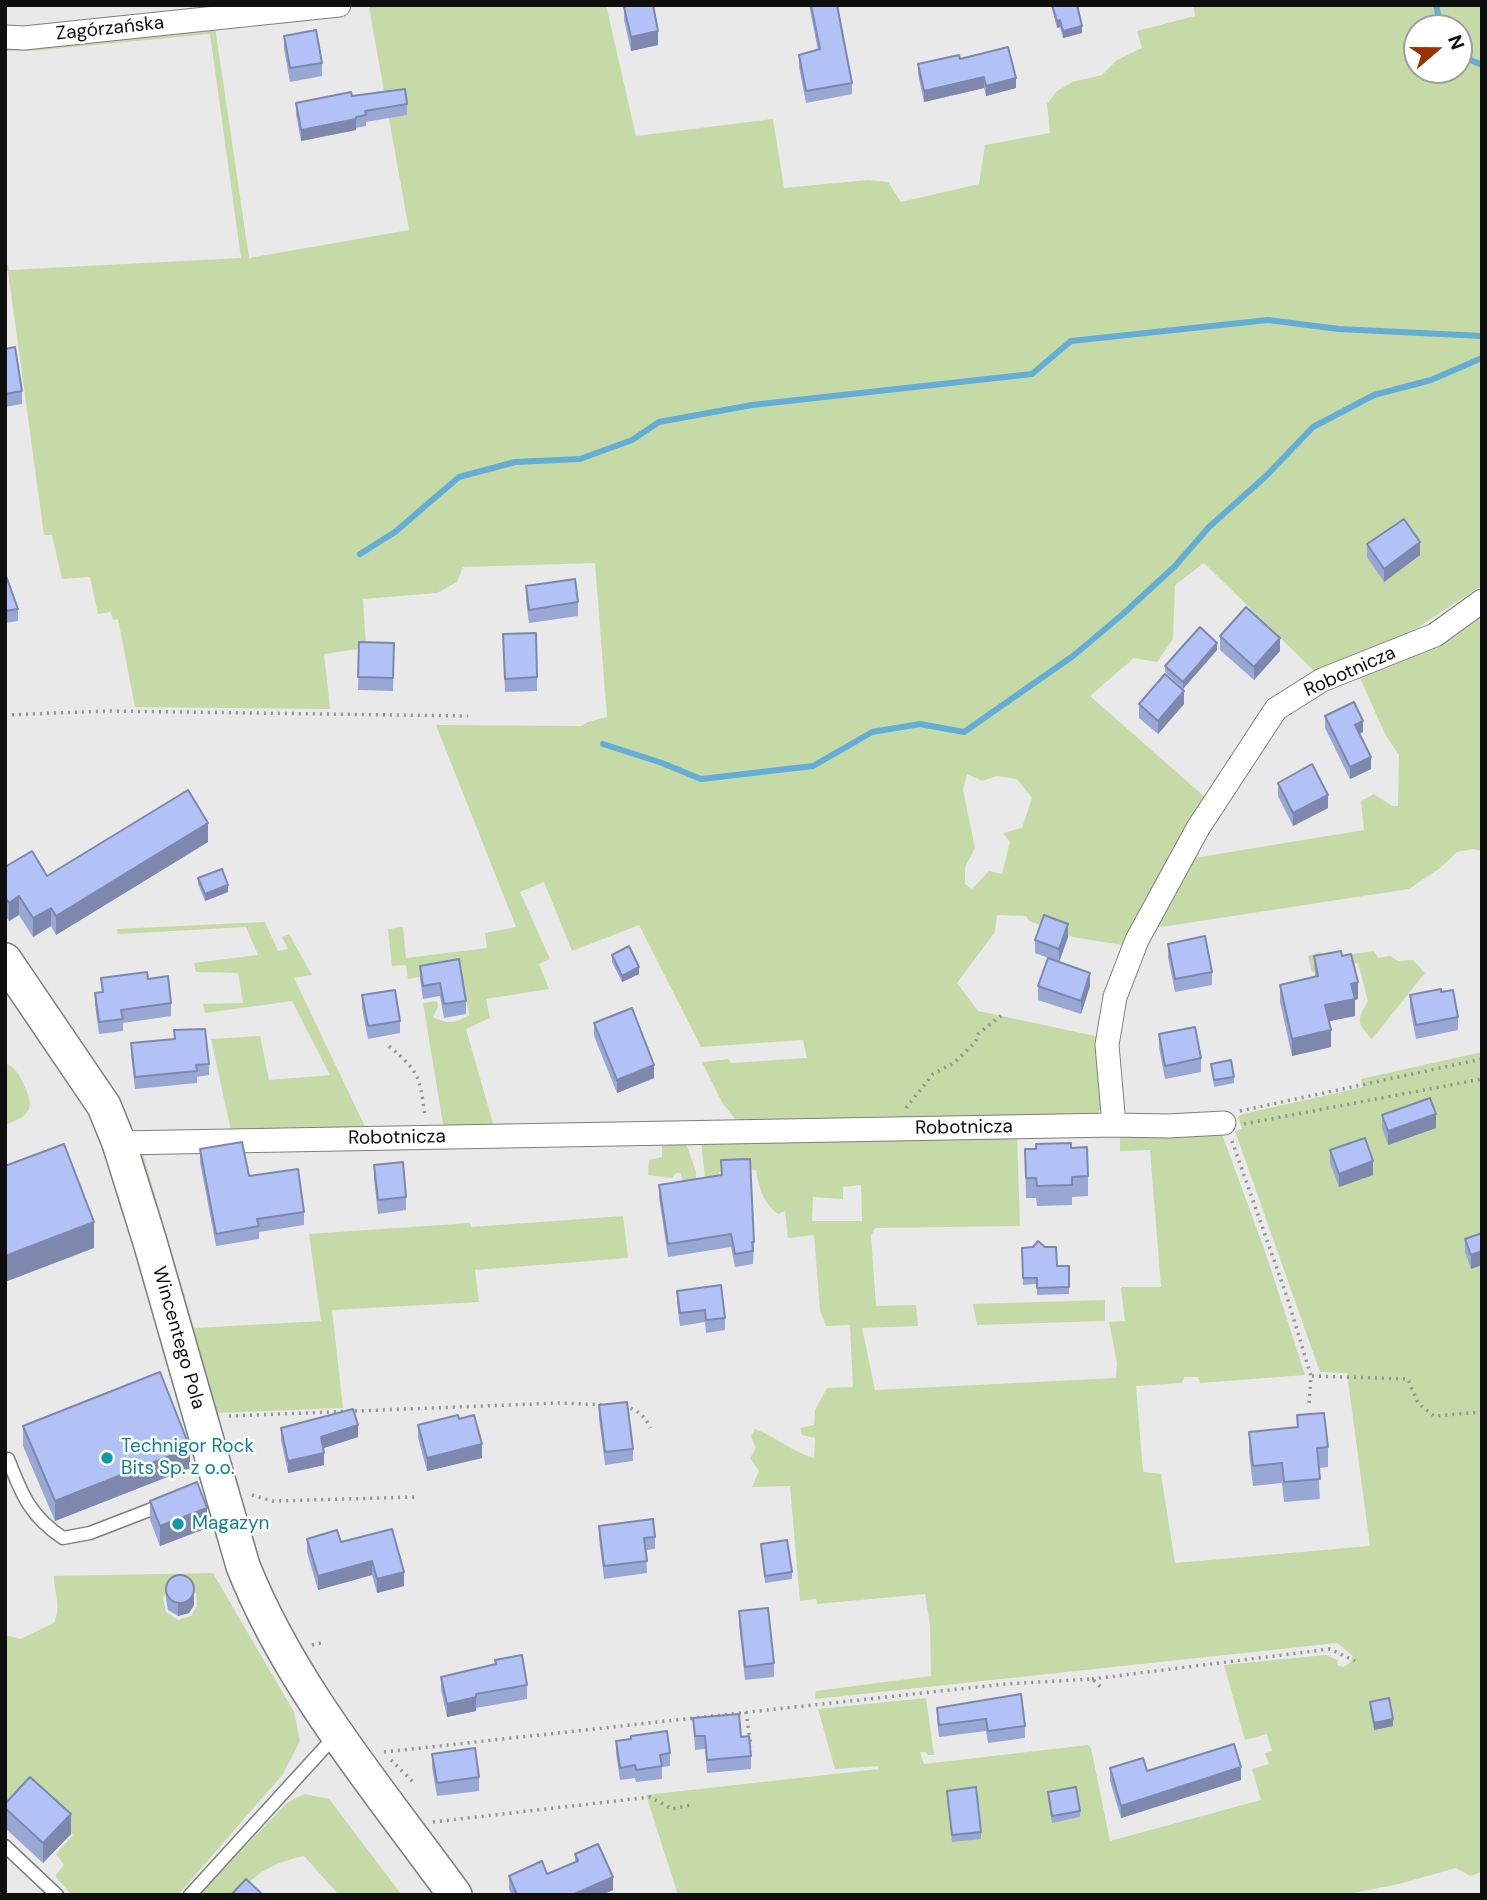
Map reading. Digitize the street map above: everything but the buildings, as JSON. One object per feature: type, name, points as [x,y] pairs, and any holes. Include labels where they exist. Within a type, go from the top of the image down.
[{"type":"street","name":"Zagórzańska","points":[[5,37],[24,38],[339,5]]},
{"type":"street","name":"Robotnicza","points":[[119,1143],[427,1132],[1114,1125],[1107,1045],[1115,997],[1137,940],[1198,828],[1276,709],[1322,680],[1435,635],[1482,601]]},
{"type":"street","name":"Wincentego Pola","points":[[5,960],[103,1106],[119,1143],[243,1566],[258,1603],[305,1688],[455,1895]]},
{"type":"street","points":[[1114,1125],[1224,1122]]},
{"type":"lane","points":[[8,1459],[23,1497],[44,1525],[63,1538],[90,1533],[183,1497]]},
{"type":"lane","points":[[190,1895],[338,1733]]},
{"type":"lane","points":[[5,1846],[57,1895]]},
{"type":"path","points":[[5,715],[108,711],[468,716]]},
{"type":"path","points":[[896,1129],[908,1102],[933,1074],[955,1062],[976,1041],[978,1034],[1003,1014]]},
{"type":"path","points":[[389,1046],[413,1067],[419,1077],[427,1132]]},
{"type":"path","points":[[1224,1122],[1238,1112],[1482,1059]]},
{"type":"path","points":[[1224,1122],[1237,1125],[1482,1079]]},
{"type":"path","points":[[1224,1122],[1259,1213],[1311,1376],[1309,1405]]},
{"type":"path","points":[[1311,1376],[1408,1379],[1418,1403],[1434,1416],[1482,1412]]},
{"type":"path","points":[[226,1416],[559,1403],[619,1405],[638,1410],[648,1420],[650,1429]]},
{"type":"path","points":[[250,1494],[273,1501],[416,1497]]},
{"type":"path","points":[[382,1753],[1005,1684],[1092,1679],[1330,1649],[1355,1661]]},
{"type":"path","points":[[1092,1679],[1101,1687]]},
{"type":"path","points":[[746,1712],[751,1747]]},
{"type":"path","points":[[660,1721],[660,1727]]},
{"type":"path","points":[[391,1760],[414,1783]]},
{"type":"path","points":[[408,1829],[421,1824],[650,1797],[672,1808],[691,1805]]},
{"type":"green space","points":[[606,5],[636,136],[773,119],[784,188],[868,180],[888,182],[901,202],[979,184],[985,145],[1050,133],[1047,104],[1056,92],[1072,82],[1102,75],[1117,60],[1142,48],[1137,31],[1195,16],[1193,5],[1482,5],[1482,585],[1410,633],[1316,673],[1204,563],[1175,585],[1173,639],[1157,662],[1134,658],[1090,696],[1206,798],[1128,946],[1073,937],[1029,921],[1026,916],[997,915],[995,932],[957,983],[978,1011],[1100,1037],[1108,1098],[1095,1116],[937,1121],[736,1120],[723,1104],[702,1062],[728,1059],[731,1063],[807,1058],[803,1040],[701,1047],[639,925],[572,951],[544,882],[520,892],[550,959],[539,964],[549,989],[486,999],[490,1018],[466,1029],[494,1127],[600,1123],[599,1126],[444,1130],[423,1003],[437,1001],[438,1007],[433,1017],[443,1021],[451,1022],[469,1015],[461,970],[408,979],[406,965],[392,966],[388,929],[403,927],[406,958],[487,948],[485,933],[516,927],[436,725],[582,726],[607,717],[595,563],[463,567],[457,582],[437,593],[363,599],[366,648],[324,654],[330,709],[135,707],[118,619],[113,620],[111,612],[98,614],[90,577],[62,579],[52,535],[44,535],[5,257],[9,270],[241,258],[210,34],[31,51],[5,51],[5,44],[215,27],[249,258],[409,230],[369,7]],"holes":[[[967,774],[982,781],[997,776],[1017,779],[1032,798],[1022,828],[1003,833],[1010,842],[1002,874],[989,871],[972,889],[965,884],[965,867],[975,848],[963,790]]]},
{"type":"green space","points":[[1482,602],[1482,851],[1473,849],[1457,852],[1440,868],[1409,889],[1148,929],[1188,859],[1364,830],[1361,801],[1374,794],[1392,806],[1398,806],[1399,755],[1385,734],[1357,671]]},
{"type":"green space","points":[[265,922],[278,951],[288,949],[282,937],[289,934],[312,975],[294,978],[368,1133],[232,1135],[211,1039],[260,1036],[269,1080],[330,1075],[292,1001],[205,1013],[203,1004],[243,1003],[238,973],[196,972],[194,963],[258,955],[246,927],[118,934],[117,929]]},
{"type":"green space","points":[[1374,951],[1378,958],[1390,956],[1398,961],[1413,960],[1425,973],[1372,1039],[1360,1021],[1368,1001],[1358,963],[1312,972],[1308,956],[1320,952],[1324,958]]},
{"type":"green space","points":[[1482,1052],[1482,1872],[1470,1876],[1456,1868],[1399,1884],[1342,1895],[678,1895],[646,1795],[879,1769],[878,1766],[835,1769],[818,1709],[926,1698],[934,1755],[920,1752],[924,1764],[1088,1745],[1091,1748],[1110,1841],[1261,1800],[1252,1769],[1269,1764],[1265,1753],[1272,1751],[1267,1734],[1245,1740],[1224,1665],[1325,1655],[1338,1660],[1337,1665],[1343,1667],[1350,1663],[1353,1656],[1337,1643],[815,1699],[816,1691],[931,1676],[930,1625],[925,1594],[817,1604],[816,1599],[800,1601],[790,1486],[752,1487],[759,1471],[750,1458],[756,1448],[751,1436],[755,1429],[814,1458],[815,1438],[802,1435],[800,1428],[814,1425],[815,1410],[827,1388],[853,1387],[850,1325],[826,1326],[820,1310],[814,1235],[788,1238],[785,1211],[778,1214],[765,1200],[756,1170],[719,1172],[720,1197],[706,1188],[701,1140],[1017,1134],[1020,1226],[875,1228],[871,1236],[876,1306],[916,1305],[918,1326],[862,1328],[875,1390],[1116,1378],[1117,1363],[1109,1322],[1125,1321],[1121,1287],[1161,1287],[1150,1150],[1120,1151],[1120,1132],[1222,1134],[1266,1254],[1305,1375],[1200,1383],[1198,1377],[1184,1377],[1182,1383],[1136,1386],[1143,1472],[1161,1474],[1175,1563],[1370,1546],[1347,1373],[1320,1372],[1235,1131],[1242,1129],[1238,1117],[1243,1114],[1363,1087],[1361,1079]],"holes":[[[861,1185],[862,1221],[812,1221],[813,1197],[843,1199],[843,1187]]]},
{"type":"green space","points":[[5,1065],[21,1078],[30,1106],[25,1115],[5,1125]]},
{"type":"green space","points":[[686,1143],[696,1172],[696,1183],[683,1183],[681,1173],[676,1173],[672,1178],[648,1175],[649,1160],[662,1157],[662,1146]]},
{"type":"green space","points":[[142,1151],[194,1328],[321,1321],[309,1234],[470,1223],[471,1227],[623,1216],[628,1258],[475,1270],[479,1302],[332,1310],[343,1408],[214,1413],[136,1153]]},
{"type":"green space","points":[[1105,1300],[1105,1321],[977,1325],[973,1304]]},
{"type":"green space","points":[[213,1573],[294,1712],[300,1741],[283,1774],[178,1895],[72,1895],[55,1876],[64,1865],[56,1854],[73,1835],[30,1793],[5,1817],[5,1635],[21,1639],[54,1623],[58,1605],[54,1576]],"holes":[[[171,1587],[191,1588],[196,1593],[197,1606],[191,1616],[178,1620],[166,1612],[163,1598]]]},
{"type":"green space","points":[[304,1794],[329,1799],[402,1895],[339,1895],[304,1856],[267,1869],[237,1895],[198,1895],[287,1803]]},
{"type":"waterway","points":[[1436,5],[1438,14]]},
{"type":"waterway","points":[[1473,61],[1482,65]]},
{"type":"waterway","points":[[360,554],[395,532],[459,477],[515,462],[580,459],[632,440],[659,422],[752,405],[1032,374],[1071,341],[1268,320],[1339,329],[1482,336]]},
{"type":"waterway","points":[[603,744],[701,779],[813,766],[872,732],[920,724],[964,732],[1073,656],[1123,614],[1175,566],[1209,527],[1266,476],[1313,427],[1374,395],[1431,380],[1482,358]]},
{"type":"place","name":"Technigor Rock Bits Sp. z o.o.","points":[[107,1458]]},
{"type":"place","name":"Magazyn","points":[[178,1524]]}]
